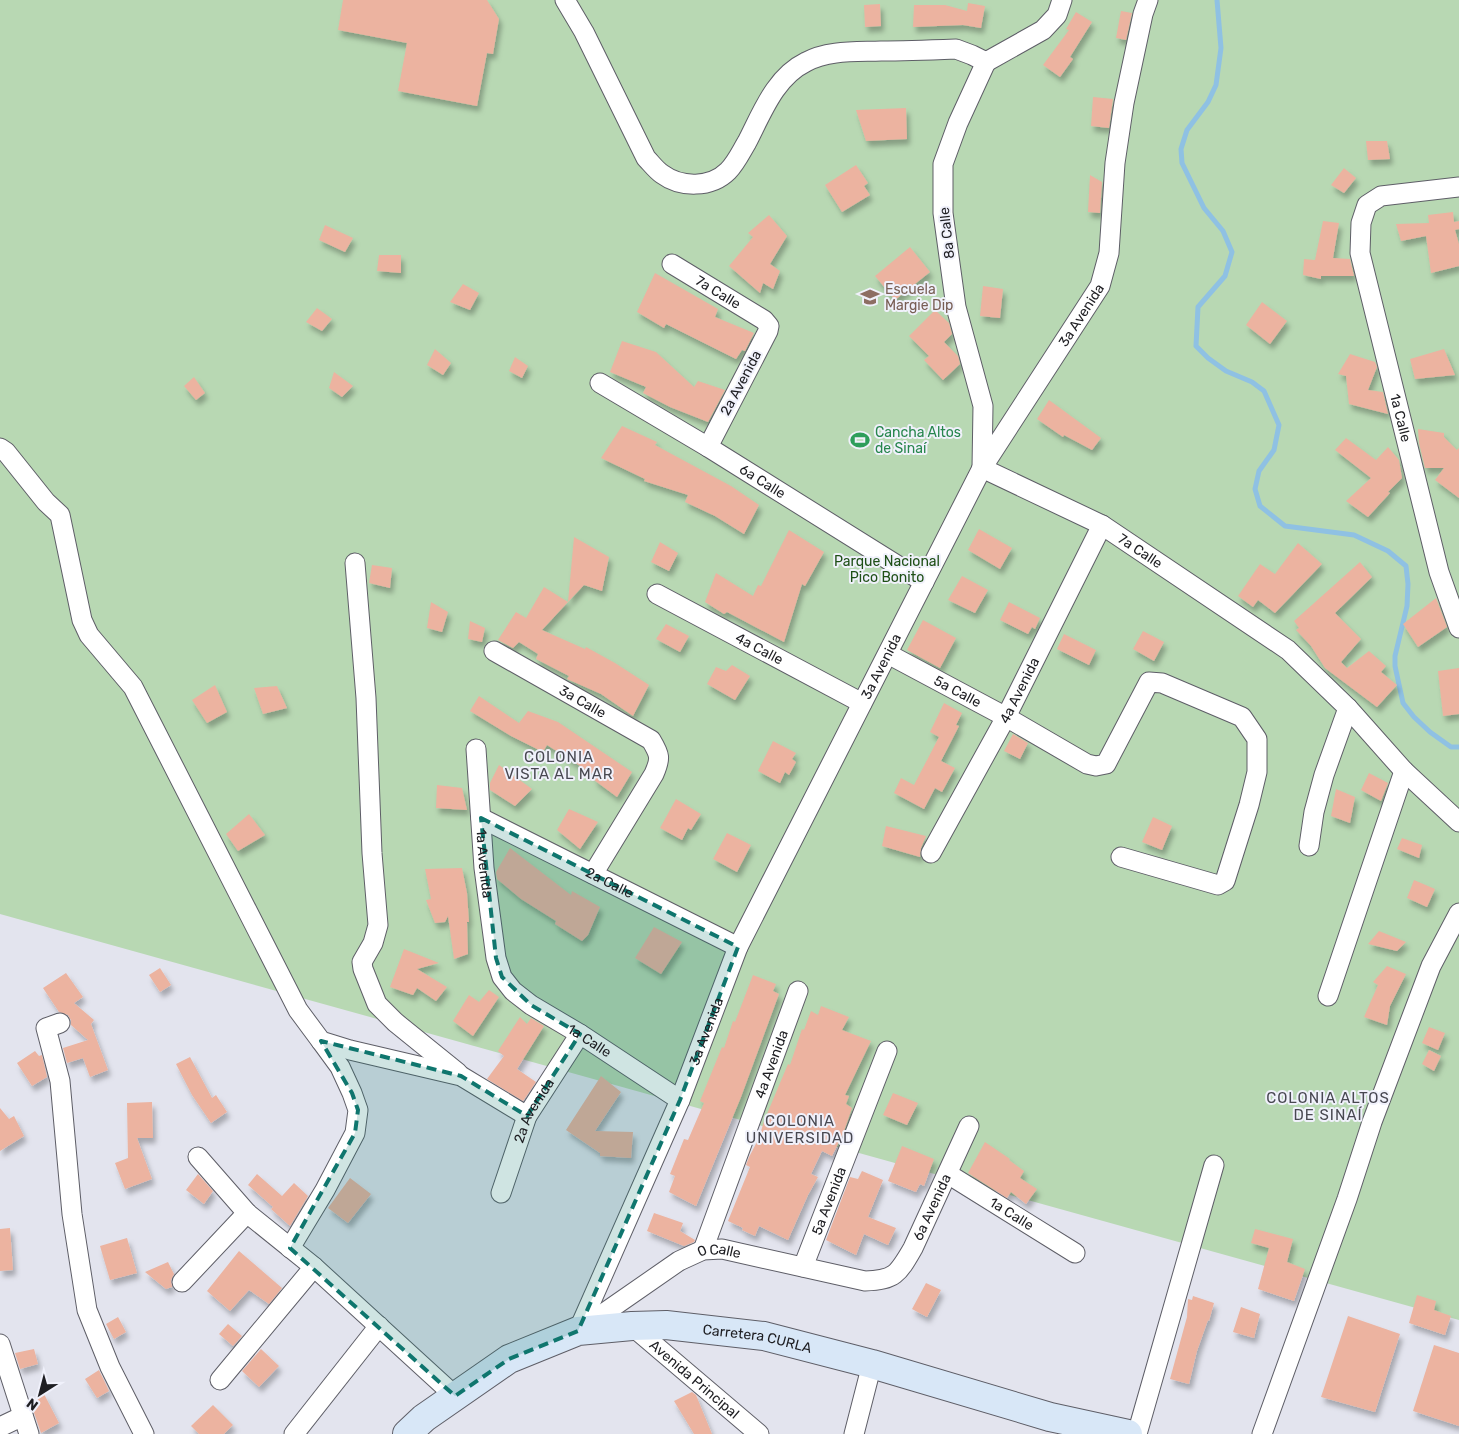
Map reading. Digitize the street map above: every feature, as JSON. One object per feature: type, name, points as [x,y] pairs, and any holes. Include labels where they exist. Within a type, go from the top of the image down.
[{"type":"main road","name":"Carretera CURLA","points":[[421,1428],[455,1396],[509,1359],[578,1332],[632,1326],[666,1325],[764,1336],[872,1364],[1050,1417],[1128,1434]]},
{"type":"street","points":[[565,0],[584,32],[646,158],[662,174],[680,183],[698,185],[714,181],[728,172],[739,156],[776,88],[789,73],[806,62],[822,55],[842,53],[956,49],[986,62],[1043,30],[1057,15],[1062,0]]},
{"type":"street","name":"3a Avenida","points":[[578,1332],[680,1100],[738,947],[982,468],[1100,286],[1109,253],[1115,162],[1124,103],[1143,14],[1148,0]]},
{"type":"street","name":"8a Calle","points":[[982,468],[983,406],[956,307],[943,213],[943,164],[958,123],[986,62]]},
{"type":"street","name":"1a Calle","points":[[1459,187],[1381,196],[1367,205],[1362,223],[1360,253],[1439,572],[1459,628]]},
{"type":"street","name":"7a Calle","points":[[672,264],[764,320]]},
{"type":"street","name":"2a Avenida","points":[[708,447],[768,331],[769,326],[764,320]]},
{"type":"street","name":"6a Calle","points":[[600,383],[708,447],[924,582]]},
{"type":"street","points":[[0,448],[6,452],[46,502],[60,515],[82,620],[89,635],[133,687],[298,1010],[340,1067],[352,1093],[358,1110],[355,1133],[290,1248]]},
{"type":"street","name":"7a Calle","points":[[982,468],[1102,525],[1288,650],[1348,708],[1404,771],[1459,822]]},
{"type":"street","name":"4a Avenida","points":[[931,853],[1006,717],[1102,525]]},
{"type":"street","points":[[355,563],[366,698],[372,853],[378,926],[373,943],[362,962],[363,969],[377,1004],[395,1022],[461,1076],[527,1116]]},
{"type":"street","name":"4a Calle","points":[[657,594],[862,702]]},
{"type":"street","name":"3a Calle","points":[[494,650],[651,740],[659,753],[659,762],[654,774],[593,874]]},
{"type":"street","name":"5a Calle","points":[[888,654],[1006,717],[1087,764],[1096,766],[1106,764],[1149,682],[1162,683],[1242,717],[1257,739],[1257,772],[1249,805],[1225,881],[1218,885],[1121,857]]},
{"type":"street","points":[[1309,846],[1317,802],[1348,708]]},
{"type":"street","name":"1a Avenida","points":[[476,750],[484,868],[496,958],[502,977]]},
{"type":"street","points":[[1328,996],[1404,771]]},
{"type":"street","name":"2a Calle","points":[[481,818],[738,947]]},
{"type":"street","points":[[1262,1434],[1347,1199],[1375,1114],[1431,966],[1459,913]]},
{"type":"street","name":"1a Calle","points":[[502,977],[513,991],[531,1005],[580,1034],[680,1100]]},
{"type":"street","name":"4a Avenida","points":[[703,1250],[798,991]]},
{"type":"street","points":[[60,1023],[46,1028],[60,1081],[72,1214],[87,1310],[110,1367],[144,1434]]},
{"type":"street","name":"2a Avenida","points":[[501,1193],[527,1116],[580,1034]]},
{"type":"street","points":[[321,1041],[350,1050],[461,1076]]},
{"type":"street","name":"5a Avenida","points":[[803,1267],[887,1051]]},
{"type":"street","name":"6a Avenida","points":[[884,1280],[894,1275],[903,1266],[969,1126]]},
{"type":"street","points":[[198,1157],[247,1213],[314,1267],[455,1396]]},
{"type":"street","points":[[1137,1434],[1214,1165]]},
{"type":"street","name":"1a Calle","points":[[948,1174],[1075,1253]]},
{"type":"street","points":[[182,1282],[247,1213]]},
{"type":"street","name":"0 Calle","points":[[578,1332],[680,1261],[703,1250],[722,1249],[865,1281],[884,1280]]},
{"type":"street","points":[[220,1380],[314,1267]]},
{"type":"street","points":[[294,1434],[379,1326]]},
{"type":"street","name":"Avenida Principal","points":[[632,1326],[759,1434]]},
{"type":"street","points":[[0,1344],[26,1425],[0,1427]]},
{"type":"street","points":[[854,1434],[872,1364]]},
{"type":"highlighted area","points":[[481,818],[738,947],[680,1100],[578,1331],[509,1359],[455,1396],[290,1248],[355,1133],[358,1110],[352,1093],[321,1041],[461,1076],[527,1116],[580,1034],[531,1005],[502,977],[496,958]]},
{"type":"green space","name":"Parque Nacional Pico Bonito","points":[[0,0],[1459,0],[1459,1320],[0,914]]},
{"type":"building","points":[[343,0],[487,0],[499,19],[493,54],[487,53],[477,106],[398,91],[407,43],[338,30]]},
{"type":"building","points":[[968,3],[985,6],[981,28],[963,25],[913,27],[914,5],[945,5],[967,11]]},
{"type":"building","points":[[880,4],[881,26],[865,27],[864,5]]},
{"type":"building","points":[[1121,11],[1132,13],[1126,40],[1116,38]]},
{"type":"building","points":[[1076,12],[1092,22],[1070,57],[1073,59],[1060,77],[1043,65],[1069,30],[1066,29]]},
{"type":"building","points":[[1093,97],[1113,99],[1109,128],[1091,126]]},
{"type":"building","points":[[906,108],[907,139],[866,141],[856,110]]},
{"type":"building","points":[[1366,141],[1387,141],[1390,159],[1368,160]]},
{"type":"building","points":[[856,165],[868,183],[864,186],[870,195],[842,212],[825,185]]},
{"type":"building","points":[[1344,168],[1356,178],[1344,193],[1331,185]]},
{"type":"building","points":[[1090,175],[1102,182],[1100,213],[1088,212]]},
{"type":"building","points":[[1453,212],[1454,222],[1459,221],[1459,229],[1455,230],[1459,244],[1459,266],[1431,273],[1426,236],[1401,241],[1396,224],[1429,223],[1428,215]]},
{"type":"building","points":[[769,215],[787,236],[770,264],[780,271],[773,289],[763,283],[760,293],[729,266],[753,237],[748,233]]},
{"type":"building","points":[[1323,221],[1339,223],[1333,258],[1350,259],[1354,276],[1321,276],[1321,279],[1303,275],[1304,259],[1315,260]]},
{"type":"building","points":[[325,225],[353,238],[345,252],[319,240]]},
{"type":"building","points":[[910,247],[930,272],[895,300],[875,276]]},
{"type":"building","points":[[379,255],[401,255],[401,273],[377,271]]},
{"type":"building","points":[[655,273],[718,309],[715,317],[754,333],[745,351],[742,350],[736,359],[666,324],[664,328],[637,312]]},
{"type":"building","points":[[463,284],[479,293],[470,310],[450,302]]},
{"type":"building","points":[[983,286],[1003,289],[1000,318],[980,316]]},
{"type":"building","points":[[1262,302],[1287,321],[1270,344],[1246,325]]},
{"type":"building","points":[[317,308],[332,319],[322,331],[306,322]]},
{"type":"building","points":[[935,310],[949,323],[952,334],[944,342],[958,356],[960,364],[943,380],[924,360],[929,356],[909,336]]},
{"type":"building","points":[[622,341],[656,352],[694,387],[698,381],[725,390],[708,422],[670,407],[643,393],[646,387],[610,372]]},
{"type":"building","points":[[435,349],[451,363],[443,375],[427,365]]},
{"type":"building","points":[[1444,349],[1455,375],[1415,379],[1410,359]]},
{"type":"building","points":[[1350,354],[1375,362],[1377,367],[1368,390],[1383,392],[1388,414],[1349,404],[1346,376],[1338,374]]},
{"type":"building","points":[[515,357],[528,366],[522,378],[509,371]]},
{"type":"building","points":[[334,372],[353,386],[342,397],[329,388]]},
{"type":"building","points":[[194,377],[205,393],[196,400],[184,386]]},
{"type":"building","points":[[1049,400],[1101,438],[1092,450],[1064,435],[1063,437],[1037,419]]},
{"type":"building","points":[[622,426],[657,442],[655,445],[731,486],[759,505],[744,534],[715,516],[685,502],[688,495],[644,481],[645,479],[601,458]]},
{"type":"building","points":[[1418,429],[1444,433],[1444,437],[1457,450],[1459,448],[1459,498],[1435,480],[1444,468],[1425,468]]},
{"type":"building","points":[[1346,438],[1376,460],[1388,447],[1399,460],[1402,478],[1368,517],[1346,501],[1371,478],[1335,450]]},
{"type":"building","points":[[979,529],[1012,548],[1000,569],[968,550]]},
{"type":"building","points":[[789,530],[824,552],[805,586],[802,584],[784,642],[727,612],[724,614],[705,602],[716,573],[753,596],[758,585],[761,586]]},
{"type":"building","points":[[574,537],[609,557],[602,591],[584,585],[568,602]]},
{"type":"building","points":[[660,542],[678,553],[669,571],[651,562]]},
{"type":"building","points":[[1298,543],[1322,564],[1275,613],[1258,600],[1253,607],[1238,596],[1260,564],[1275,574]]},
{"type":"building","points":[[1360,562],[1372,577],[1335,613],[1361,639],[1341,662],[1347,668],[1369,651],[1386,666],[1381,672],[1397,685],[1377,707],[1325,668],[1311,646],[1296,630],[1299,628],[1294,621]]},
{"type":"building","points":[[372,565],[392,568],[390,588],[369,583]]},
{"type":"building","points":[[962,576],[988,590],[975,613],[948,600]]},
{"type":"building","points":[[544,587],[568,602],[542,630],[585,649],[586,647],[649,685],[633,716],[601,694],[567,679],[569,676],[536,659],[538,654],[519,642],[513,648],[498,640],[516,612],[526,618]]},
{"type":"building","points":[[1436,598],[1447,627],[1418,647],[1403,624]]},
{"type":"building","points":[[431,602],[448,612],[442,632],[427,628]]},
{"type":"building","points":[[1009,602],[1040,618],[1035,629],[1032,627],[1028,634],[1000,620]]},
{"type":"building","points":[[923,620],[956,638],[940,668],[907,650]]},
{"type":"building","points":[[470,621],[485,628],[482,642],[468,639]]},
{"type":"building","points":[[666,624],[689,636],[680,652],[656,639]]},
{"type":"building","points":[[1143,631],[1164,642],[1154,661],[1133,649]]},
{"type":"building","points":[[1064,634],[1096,650],[1089,665],[1057,649]]},
{"type":"building","points":[[732,665],[750,676],[735,700],[707,684],[716,667],[726,671]]},
{"type":"building","points":[[1459,668],[1459,714],[1443,716],[1438,671]]},
{"type":"building","points":[[215,685],[227,712],[207,723],[192,700]]},
{"type":"building","points":[[277,686],[287,708],[263,714],[254,688]]},
{"type":"building","points":[[479,696],[519,723],[528,711],[558,722],[632,772],[617,797],[594,780],[596,776],[547,745],[543,752],[511,736],[470,711]]},
{"type":"building","points":[[944,703],[962,713],[956,725],[959,726],[941,761],[955,768],[942,792],[935,788],[924,809],[894,793],[901,778],[914,785],[939,737],[930,732]]},
{"type":"building","points":[[1013,734],[1028,743],[1020,759],[1004,751]]},
{"type":"building","points":[[773,741],[796,753],[792,759],[796,762],[789,775],[785,772],[780,783],[758,771]]},
{"type":"building","points":[[499,765],[532,789],[515,806],[490,790],[490,783]]},
{"type":"building","points":[[1369,773],[1388,783],[1381,801],[1361,790]]},
{"type":"building","points":[[437,785],[462,788],[467,810],[436,808]]},
{"type":"building","points":[[1336,789],[1355,797],[1350,823],[1331,816]]},
{"type":"building","points":[[676,799],[701,814],[691,830],[688,828],[682,840],[660,828]]},
{"type":"building","points":[[569,809],[598,822],[580,849],[557,830]]},
{"type":"building","points":[[249,814],[265,835],[238,851],[226,834]]},
{"type":"building","points":[[1153,817],[1172,826],[1162,850],[1142,842]]},
{"type":"building","points":[[886,826],[926,836],[921,848],[920,857],[882,846]]},
{"type":"building","points":[[727,833],[751,845],[737,872],[713,859]]},
{"type":"building","points":[[1402,838],[1422,845],[1419,858],[1397,849]]},
{"type":"building","points":[[510,848],[571,895],[572,891],[600,907],[588,935],[582,941],[555,924],[556,921],[521,899],[497,879],[496,872]]},
{"type":"building","points":[[462,868],[467,893],[469,922],[467,922],[468,954],[454,959],[448,916],[445,922],[435,923],[426,900],[431,899],[425,869]]},
{"type":"building","points":[[1414,880],[1435,889],[1427,907],[1407,898]]},
{"type":"building","points":[[654,927],[682,942],[661,974],[635,958]]},
{"type":"building","points":[[1379,931],[1406,942],[1397,951],[1368,944]]},
{"type":"building","points":[[404,949],[439,963],[417,969],[447,987],[436,1001],[417,988],[413,995],[390,987]]},
{"type":"building","points":[[1387,966],[1406,974],[1390,1006],[1387,1025],[1364,1017],[1378,985],[1373,982]]},
{"type":"building","points":[[160,968],[171,985],[160,992],[149,975]]},
{"type":"building","points":[[66,973],[83,997],[74,1003],[94,1020],[91,1024],[108,1070],[90,1077],[83,1058],[67,1063],[63,1048],[88,1040],[71,1025],[68,1015],[59,1012],[43,988]]},
{"type":"building","points":[[753,975],[776,984],[773,991],[779,994],[741,1097],[696,1206],[669,1192],[675,1176],[670,1174],[684,1139],[688,1140],[704,1103],[700,1101],[722,1047],[724,1048],[733,1021],[735,1022]]},
{"type":"building","points":[[489,990],[499,997],[473,1036],[453,1021],[469,995],[479,1002]]},
{"type":"building","points":[[821,1006],[849,1017],[842,1030],[871,1041],[845,1095],[849,1096],[846,1104],[852,1108],[843,1134],[832,1156],[822,1151],[811,1174],[818,1177],[788,1240],[759,1226],[755,1236],[728,1221],[750,1167],[746,1165],[749,1157],[759,1138],[764,1121],[788,1064],[790,1065],[802,1029],[804,1030],[811,1011],[818,1015]]},
{"type":"building","points":[[520,1017],[527,1024],[531,1018],[544,1026],[517,1069],[536,1082],[523,1101],[487,1079],[504,1056],[498,1051]]},
{"type":"building","points":[[1429,1027],[1445,1033],[1438,1050],[1422,1043]]},
{"type":"building","points":[[1429,1050],[1441,1056],[1434,1071],[1422,1064]]},
{"type":"building","points":[[35,1051],[39,1056],[42,1055],[47,1077],[32,1086],[17,1063]]},
{"type":"building","points":[[190,1057],[212,1098],[216,1095],[227,1112],[211,1123],[192,1095],[176,1064]]},
{"type":"building","points":[[601,1076],[621,1092],[595,1131],[633,1132],[631,1158],[600,1156],[600,1153],[566,1130]]},
{"type":"building","points":[[893,1093],[918,1103],[907,1125],[883,1115]]},
{"type":"building","points":[[152,1102],[153,1138],[137,1138],[152,1179],[125,1189],[115,1163],[128,1158],[127,1103]]},
{"type":"building","points":[[0,1108],[9,1119],[14,1116],[24,1136],[0,1151]]},
{"type":"building","points":[[985,1142],[1024,1171],[1020,1178],[1037,1189],[1026,1204],[1011,1192],[1007,1198],[968,1173]]},
{"type":"building","points":[[902,1146],[934,1159],[924,1186],[920,1184],[916,1192],[888,1181]]},
{"type":"building","points":[[862,1171],[883,1180],[868,1217],[896,1228],[888,1245],[864,1234],[856,1255],[826,1240],[850,1177],[858,1179]]},
{"type":"building","points":[[198,1174],[213,1191],[204,1204],[186,1190]]},
{"type":"building","points":[[257,1174],[282,1196],[294,1183],[308,1196],[290,1226],[271,1209],[273,1207],[248,1185]]},
{"type":"building","points":[[350,1178],[371,1194],[348,1223],[328,1208]]},
{"type":"building","points":[[654,1213],[683,1223],[680,1231],[695,1240],[694,1242],[684,1246],[647,1231]]},
{"type":"building","points":[[10,1228],[13,1270],[0,1271],[0,1229]]},
{"type":"building","points":[[1255,1229],[1293,1239],[1287,1262],[1305,1269],[1294,1301],[1258,1289],[1269,1248],[1251,1243]]},
{"type":"building","points":[[127,1238],[137,1273],[110,1280],[100,1246]]},
{"type":"building","points":[[239,1251],[282,1288],[269,1304],[249,1290],[230,1311],[207,1291]]},
{"type":"building","points":[[168,1262],[174,1274],[171,1280],[172,1287],[166,1289],[145,1272]]},
{"type":"building","points":[[926,1283],[941,1290],[927,1317],[912,1309]]},
{"type":"building","points":[[1417,1295],[1436,1301],[1434,1310],[1451,1316],[1445,1335],[1409,1323]]},
{"type":"building","points":[[1193,1296],[1214,1303],[1197,1351],[1189,1384],[1170,1379],[1187,1317],[1188,1299],[1192,1300]]},
{"type":"building","points":[[1241,1307],[1260,1314],[1254,1338],[1233,1332]]},
{"type":"building","points":[[1348,1316],[1400,1334],[1375,1412],[1321,1397]]},
{"type":"building","points":[[118,1317],[126,1332],[114,1339],[106,1324]]},
{"type":"building","points":[[228,1324],[242,1336],[233,1346],[219,1334]]},
{"type":"building","points":[[1434,1345],[1459,1353],[1459,1426],[1413,1411]]},
{"type":"building","points":[[34,1349],[38,1364],[20,1369],[15,1353]]},
{"type":"building","points":[[261,1349],[279,1366],[259,1387],[242,1371]]},
{"type":"building","points":[[99,1370],[109,1391],[97,1398],[85,1379]]},
{"type":"building","points":[[692,1392],[696,1395],[712,1434],[694,1434],[674,1401]]},
{"type":"building","points":[[44,1394],[59,1423],[41,1433],[30,1401]]},
{"type":"building","points":[[213,1405],[233,1425],[224,1434],[199,1434],[191,1426]]},
{"type":"waterway","points":[[1217,0],[1221,48],[1216,85],[1208,102],[1187,130],[1181,149],[1182,163],[1204,208],[1223,231],[1232,252],[1225,276],[1198,307],[1196,346],[1208,358],[1226,371],[1252,382],[1264,391],[1279,425],[1274,450],[1259,471],[1255,489],[1260,506],[1285,526],[1354,535],[1388,551],[1406,566],[1408,584],[1407,606],[1395,656],[1395,666],[1403,703],[1430,732],[1451,747],[1459,747]]},
{"type":"place","name":"Escuela Margie Dip","points":[[870,297]]},
{"type":"place","name":"Cancha Altos de Sinaí","points":[[860,440]]},
{"type":"district","name":"COLONIA VISTA AL MAR","points":[[559,766]]},
{"type":"district","name":"COLONIA ALTOS DE SINAÍ","points":[[1328,1106]]},
{"type":"district","name":"COLONIA UNIVERSIDAD","points":[[800,1130]]}]
